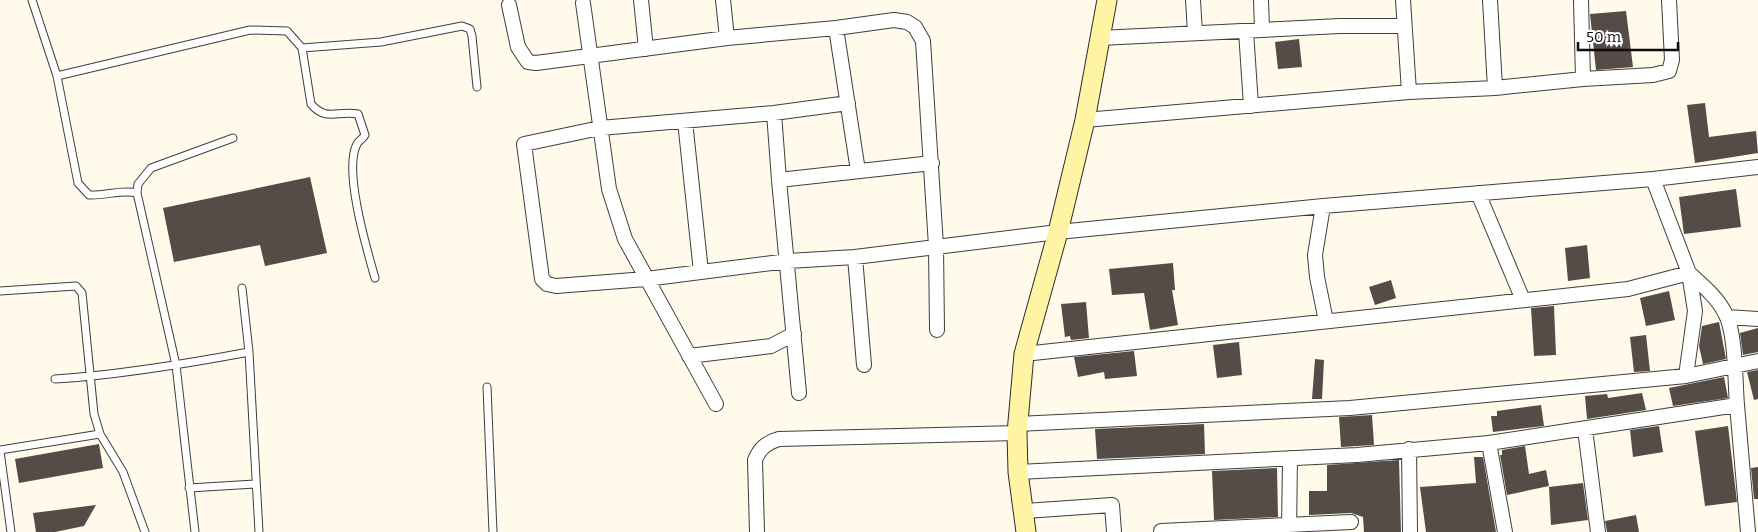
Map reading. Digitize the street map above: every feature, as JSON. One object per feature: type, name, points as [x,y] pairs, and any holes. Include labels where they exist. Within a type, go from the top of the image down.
[{"type":"street","points":[[641,0],[646,48]]},
{"type":"street","points":[[723,0],[727,38]]},
{"type":"street","points":[[1026,532],[1025,511],[1018,472],[1017,428],[1024,354],[1058,232],[1085,120],[1107,0]]},
{"type":"street","points":[[1193,0],[1195,34]]},
{"type":"street","points":[[1261,0],[1262,30]]},
{"type":"street","points":[[1403,0],[1409,92]]},
{"type":"street","points":[[1490,0],[1495,88]]},
{"type":"street","points":[[1581,0],[1583,79]]},
{"type":"street","points":[[1085,120],[1409,92],[1495,88],[1583,79],[1653,75],[1669,71],[1672,60],[1669,0]]},
{"type":"street","points":[[582,3],[609,189],[625,239],[716,404]]},
{"type":"street","points":[[509,5],[518,47],[528,62],[536,63],[727,38],[836,28],[894,20],[907,22],[915,26],[923,41],[932,163],[936,246],[937,330]]},
{"type":"street","points":[[1100,38],[1340,26],[1404,26]]},
{"type":"street","points":[[836,28],[858,171]]},
{"type":"street","points":[[1246,31],[1252,106]]},
{"type":"street","points":[[848,103],[774,113],[600,128],[524,144],[542,279],[547,284],[556,286],[646,279],[788,261],[855,257],[1058,232],[1323,206],[1653,179],[1758,167]]},
{"type":"street","points":[[774,113],[799,393]]},
{"type":"street","points":[[685,121],[701,272]]},
{"type":"street","points":[[779,180],[932,163]]},
{"type":"street","points":[[1653,179],[1689,273],[1695,311],[1686,376]]},
{"type":"street","points":[[1478,193],[1523,300]]},
{"type":"street","points":[[1323,206],[1315,255],[1317,277],[1326,321]]},
{"type":"street","points":[[855,257],[864,364]]},
{"type":"street","points":[[1024,354],[1628,289],[1689,273]]},
{"type":"street","points":[[1689,273],[1709,292],[1727,317],[1732,338],[1748,532]]},
{"type":"street","points":[[1727,317],[1758,319]]},
{"type":"street","points":[[689,356],[771,346],[794,334]]},
{"type":"street","points":[[757,532],[755,460],[760,450],[768,442],[778,439],[1017,428],[1350,408],[1686,376],[1758,361]]},
{"type":"street","points":[[1018,472],[1290,458],[1489,443],[1737,405]]},
{"type":"street","points":[[1585,429],[1598,532]]},
{"type":"street","points":[[1489,443],[1505,532]]},
{"type":"street","points":[[1409,449],[1410,532]]},
{"type":"street","points":[[1289,529],[1290,458]]},
{"type":"street","points":[[1025,511],[1112,505],[1114,532]]},
{"type":"street","points":[[1161,531],[1289,529],[1351,522]]},
{"type":"lane","points":[[32,0],[57,76],[78,183],[89,195],[102,196],[127,190],[137,193]]},
{"type":"lane","points":[[302,48],[382,42],[462,26],[470,29],[472,36],[478,87]]},
{"type":"lane","points":[[57,76],[250,30],[287,31],[302,48],[311,104],[316,110],[329,115],[358,114],[363,127],[365,135],[358,143],[353,172],[361,227],[375,278]]},
{"type":"lane","points":[[195,532],[188,488],[176,365],[137,193],[138,184],[151,168],[233,138]]},
{"type":"lane","points":[[0,291],[76,286],[82,293],[94,414],[100,434],[124,472],[145,532]]},
{"type":"lane","points":[[242,288],[249,352],[259,532]]},
{"type":"lane","points":[[55,379],[89,377],[176,365],[249,352]]},
{"type":"lane","points":[[487,387],[493,532]]},
{"type":"lane","points":[[11,532],[0,451],[100,434]]},
{"type":"lane","points":[[188,488],[255,484]]},
{"type":"building","points":[[1626,11],[1633,67],[1596,70],[1590,14]]},
{"type":"building","points":[[1299,39],[1302,67],[1278,69],[1275,42]]},
{"type":"building","points":[[1705,103],[1709,137],[1756,131],[1758,153],[1695,163],[1687,105]]},
{"type":"building","points":[[310,177],[327,253],[265,266],[260,245],[174,262],[163,208]]},
{"type":"building","points":[[1736,189],[1741,227],[1684,234],[1679,197]]},
{"type":"building","points":[[1587,245],[1590,278],[1568,281],[1565,248]]},
{"type":"building","points":[[1173,263],[1175,290],[1172,290],[1178,325],[1150,330],[1144,293],[1112,295],[1109,269]]},
{"type":"building","points":[[1391,280],[1396,298],[1375,305],[1369,287]]},
{"type":"building","points":[[1669,291],[1675,320],[1646,326],[1640,298]]},
{"type":"building","points":[[1086,302],[1089,338],[1071,340],[1070,336],[1065,337],[1061,304]]},
{"type":"building","points":[[1554,306],[1556,355],[1534,356],[1531,308]]},
{"type":"building","points":[[1719,322],[1726,359],[1703,364],[1699,346],[1702,326]]},
{"type":"building","points":[[1758,328],[1758,352],[1743,355],[1740,333]]},
{"type":"building","points":[[1646,335],[1650,371],[1634,372],[1630,337]]},
{"type":"building","points":[[1239,342],[1242,375],[1217,378],[1213,345]]},
{"type":"building","points":[[1134,351],[1137,376],[1105,379],[1104,372],[1078,377],[1074,357]]},
{"type":"building","points":[[1315,359],[1324,360],[1322,399],[1312,399]]},
{"type":"building","points":[[1758,370],[1758,399],[1754,400],[1747,372]]},
{"type":"building","points":[[1724,377],[1728,398],[1673,406],[1669,388]]},
{"type":"building","points":[[1642,393],[1646,410],[1587,419],[1585,396],[1607,394],[1608,398]]},
{"type":"building","points":[[1541,405],[1544,426],[1493,432],[1491,416],[1497,416],[1497,411]]},
{"type":"building","points":[[1372,415],[1374,445],[1341,447],[1339,417]]},
{"type":"building","points":[[1204,424],[1205,454],[1097,459],[1095,429]]},
{"type":"building","points":[[1659,426],[1663,452],[1633,457],[1630,430]]},
{"type":"building","points":[[1728,426],[1737,502],[1705,506],[1695,431]]},
{"type":"building","points":[[99,444],[103,468],[19,483],[15,459]]},
{"type":"building","points":[[1525,446],[1529,474],[1546,470],[1549,486],[1507,495],[1500,455],[1502,455],[1502,450]]},
{"type":"building","points":[[1474,457],[1483,457],[1496,532],[1426,532],[1420,487],[1476,483]]},
{"type":"building","points":[[1399,460],[1401,532],[1364,532],[1363,517],[1351,513],[1309,515],[1309,491],[1327,491],[1327,465]]},
{"type":"building","points":[[1758,467],[1758,499],[1754,499],[1751,468]]},
{"type":"building","points":[[1277,468],[1278,517],[1214,520],[1212,471]]},
{"type":"building","points":[[1583,483],[1588,520],[1551,525],[1549,487]]},
{"type":"building","points":[[96,505],[84,526],[55,532],[36,532],[33,513]]},
{"type":"building","points":[[1636,515],[1639,532],[1607,532],[1605,521]]}]
